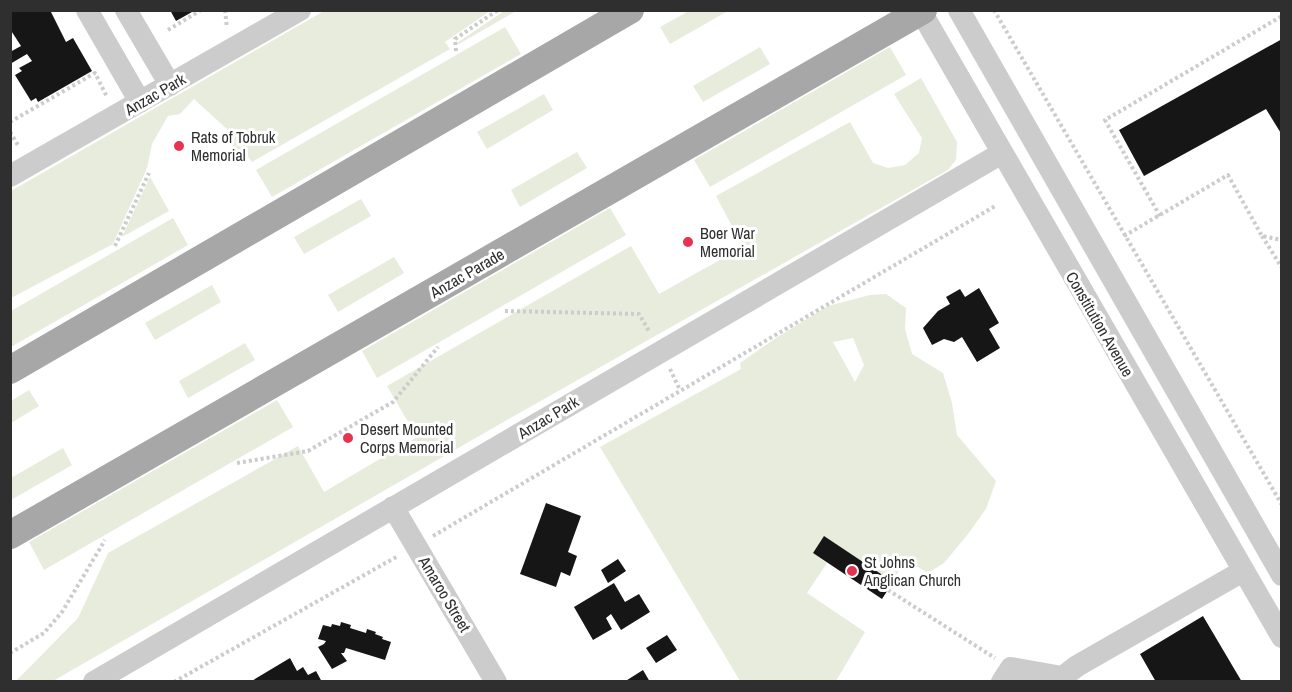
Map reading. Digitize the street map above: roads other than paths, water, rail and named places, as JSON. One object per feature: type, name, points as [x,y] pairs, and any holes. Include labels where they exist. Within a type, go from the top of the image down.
[{"type":"main road","points":[[10,370],[630,10]]},
{"type":"main road","name":"Anzac Parade","points":[[10,535],[921,11]]},
{"type":"street","points":[[87,10],[140,102]]},
{"type":"street","points":[[126,10],[170,85]]},
{"type":"street","name":"Anzac Park","points":[[10,176],[300,10]]},
{"type":"street","name":"Constitution Avenue","points":[[959,10],[1281,575]]},
{"type":"street","name":"Constitution Avenue","points":[[921,11],[1281,636]]},
{"type":"street","name":"Anzac Park","points":[[94,681],[1002,153]]},
{"type":"street","name":"Amaroo Street","points":[[393,507],[496,681]]},
{"type":"street","points":[[1007,675],[1061,679],[1083,663],[1243,571]]},
{"type":"place","name":"Rats of Tobruk Memorial","points":[[179,146]]},
{"type":"place","name":"Boer War Memorial","points":[[688,242]]},
{"type":"place","name":"Desert Mounted Corps Memorial","points":[[348,438]]},
{"type":"place","name":"St Johns Anglican Church","points":[[852,571]]}]
